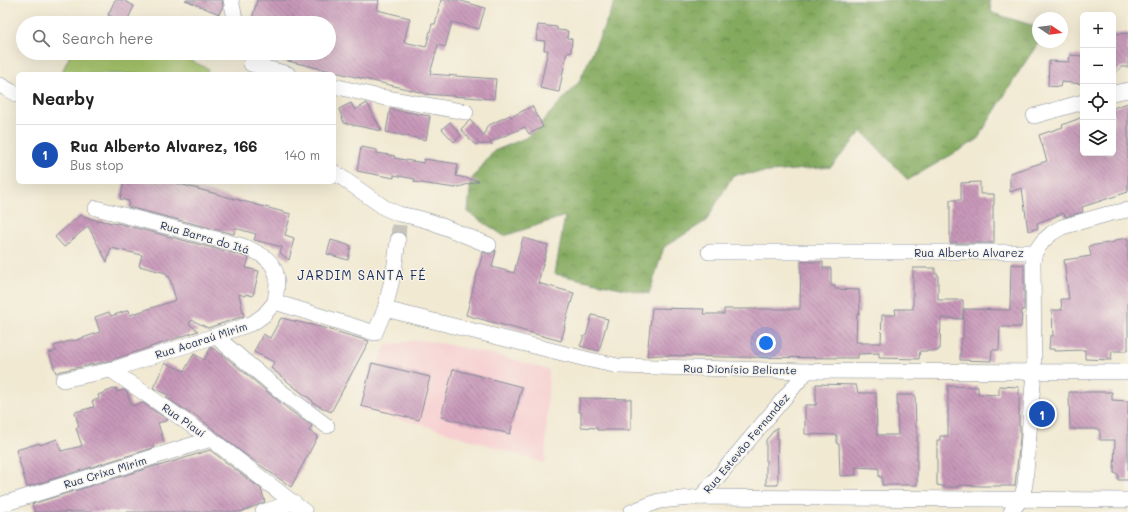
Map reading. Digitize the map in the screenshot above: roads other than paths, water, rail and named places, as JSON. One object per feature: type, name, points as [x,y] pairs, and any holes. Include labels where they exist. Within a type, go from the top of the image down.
[{"type":"street","points":[[231,0],[234,16]]},
{"type":"street","points":[[251,64],[281,72]]},
{"type":"street","points":[[0,85],[16,94]]},
{"type":"street","points":[[336,86],[375,96],[466,112]]},
{"type":"street","points":[[1116,92],[1128,90]]},
{"type":"street","points":[[1034,116],[1080,103]]},
{"type":"street","points":[[336,173],[399,219],[414,217],[432,222],[489,245]]},
{"type":"street","name":"Rua Barra do Itá","points":[[96,208],[243,246],[261,254],[272,263],[274,268],[277,279],[275,302]]},
{"type":"street","points":[[1035,252],[1043,241],[1062,227],[1128,210]]},
{"type":"street","points":[[275,302],[375,332],[385,309],[394,271],[398,240]]},
{"type":"street","name":"Rua Alberto Alvarez","points":[[709,252],[1035,252],[1033,260],[1034,371],[1025,485],[1021,499],[1011,512]]},
{"type":"street","name":"Rua Acaraú Mirim","points":[[111,370],[253,323],[264,315],[275,302]]},
{"type":"street","name":"Rua Dionísio Beliante","points":[[385,309],[618,366],[807,371],[1128,372]]},
{"type":"street","points":[[215,336],[283,393],[327,426]]},
{"type":"street","points":[[63,380],[111,370]]},
{"type":"street","name":"Rua Piauí","points":[[111,370],[211,439],[299,507]]},
{"type":"street","name":"Rua Estevão Fernandez","points":[[701,497],[807,371]]},
{"type":"street","name":"Rua Crixa Mirim","points":[[0,505],[211,439]]},
{"type":"street","points":[[631,512],[659,501],[701,497],[1128,500]]},
{"type":"street","points":[[263,512],[299,507]]},
{"type":"tunnel","points":[[398,240],[399,224]]},
{"type":"place","name":"Rua Alberto Alvarez, 166","points":[[1042,414]]},
{"type":"district","name":"JARDIM SANTA FÉ","points":[[362,274]]}]
